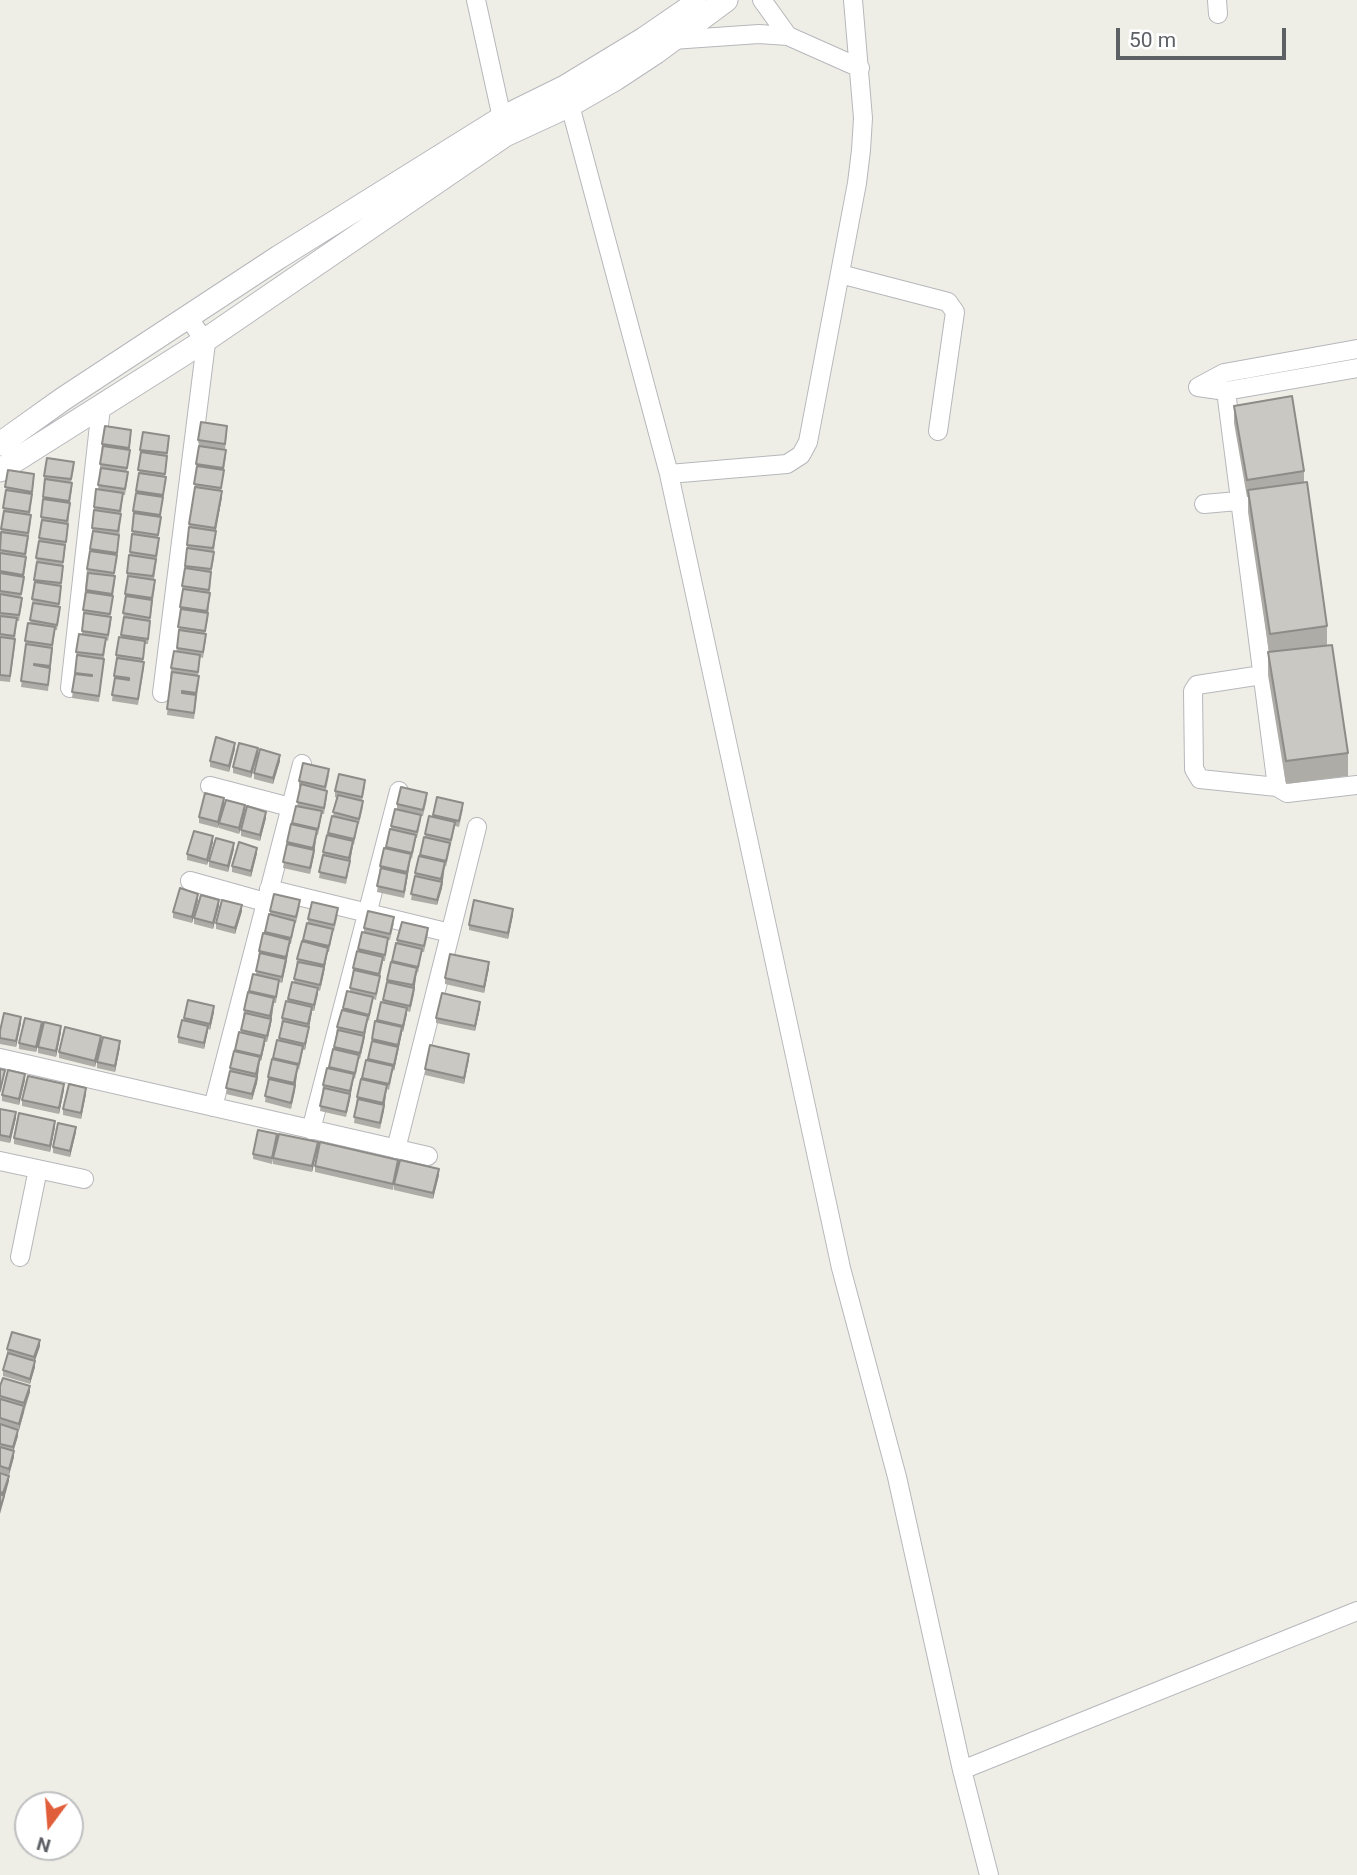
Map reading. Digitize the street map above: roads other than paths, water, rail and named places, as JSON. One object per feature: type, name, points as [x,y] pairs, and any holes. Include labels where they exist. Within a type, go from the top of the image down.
[{"type":"street","points":[[476,0],[502,118]]},
{"type":"street","points":[[0,479],[0,470],[204,341],[505,135],[568,96],[702,0]]},
{"type":"street","points":[[0,444],[63,399],[279,257],[502,118],[615,79],[726,0]]},
{"type":"street","points":[[762,0],[788,36]]},
{"type":"street","points":[[669,474],[787,464],[802,455],[808,442],[857,184],[861,150],[863,118],[853,0]]},
{"type":"street","points":[[672,40],[759,34],[788,36],[860,68]]},
{"type":"street","points":[[568,96],[669,474],[841,1268],[897,1477],[962,1770],[989,1875]]},
{"type":"street","points":[[840,274],[948,302],[955,312],[937,431]]},
{"type":"street","points":[[162,693],[206,344],[188,317]]},
{"type":"street","points":[[1357,349],[1224,373],[1198,387],[1226,391],[1357,368]]},
{"type":"street","points":[[1226,391],[1265,666],[1276,787]]},
{"type":"street","points":[[71,688],[101,407]]},
{"type":"street","points":[[1204,504],[1265,499]]},
{"type":"street","points":[[1265,666],[1197,685],[1193,691],[1195,769],[1200,779],[1276,787],[1287,793],[1357,785]]},
{"type":"street","points":[[213,1107],[302,764]]},
{"type":"street","points":[[210,786],[290,807]]},
{"type":"street","points":[[311,1130],[399,791]]},
{"type":"street","points":[[396,1149],[477,827]]},
{"type":"street","points":[[190,881],[367,913],[450,933]]},
{"type":"street","points":[[0,1058],[428,1156]]},
{"type":"street","points":[[0,1160],[84,1179]]},
{"type":"street","points":[[20,1257],[38,1169]]},
{"type":"street","points":[[962,1770],[1357,1611]]}]
